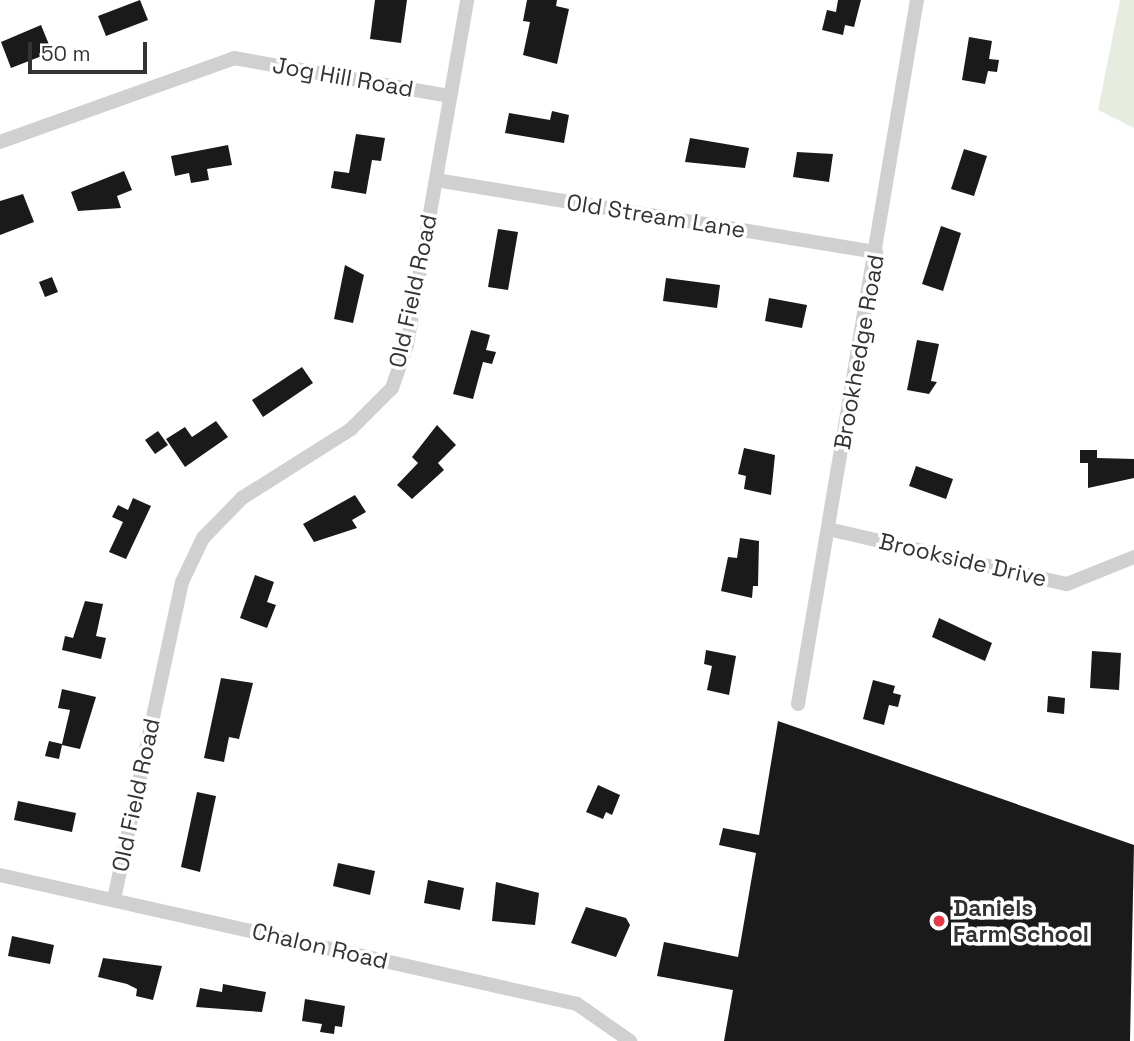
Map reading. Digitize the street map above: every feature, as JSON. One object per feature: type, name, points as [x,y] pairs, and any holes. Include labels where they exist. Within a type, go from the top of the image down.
[{"type":"street","name":"Old Field Road","points":[[114,899],[182,582],[203,538],[242,498],[351,429],[392,388],[407,345],[467,0]]},
{"type":"street","name":"Brookhedge Road","points":[[798,704],[877,252],[917,0]]},
{"type":"street","name":"Jog Hill Road","points":[[0,142],[234,58],[449,96]]},
{"type":"street","name":"Old Stream Lane","points":[[436,180],[877,252]]},
{"type":"street","name":"Brookside Drive","points":[[828,529],[1067,584],[1134,557]]},
{"type":"street","name":"Chalon Road","points":[[0,875],[577,1004],[630,1041]]},
{"type":"shaded area","points":[[1120,0],[1134,0],[1134,128],[1098,110]]},
{"type":"building","points":[[140,0],[148,20],[106,36],[98,16]]},
{"type":"building","points":[[375,0],[407,0],[401,43],[370,39]]},
{"type":"building","points":[[527,0],[557,0],[556,6],[569,9],[557,64],[523,55],[530,22],[523,21]]},
{"type":"building","points":[[838,0],[861,0],[854,27],[845,25],[843,35],[822,30],[827,10],[836,12]]},
{"type":"building","points":[[41,25],[52,52],[11,68],[1,42]]},
{"type":"building","points":[[969,37],[992,41],[989,59],[999,60],[997,72],[988,71],[985,84],[962,80]]},
{"type":"building","points":[[552,111],[569,115],[564,143],[505,133],[509,113],[550,120]]},
{"type":"building","points":[[356,134],[385,138],[381,161],[372,160],[366,194],[331,188],[334,171],[349,173]]},
{"type":"building","points":[[690,138],[749,148],[745,168],[685,162]]},
{"type":"building","points":[[228,145],[232,165],[207,169],[209,180],[191,183],[189,173],[175,176],[171,156]]},
{"type":"building","points":[[964,149],[987,156],[974,196],[951,189]]},
{"type":"building","points":[[797,152],[833,154],[829,182],[793,177]]},
{"type":"building","points":[[124,171],[132,190],[117,196],[121,208],[78,211],[71,192]]},
{"type":"building","points":[[23,194],[34,222],[0,235],[0,201]]},
{"type":"building","points":[[941,226],[961,233],[943,291],[922,284]]},
{"type":"building","points":[[498,229],[518,232],[508,290],[488,287]]},
{"type":"building","points":[[345,265],[364,275],[353,323],[334,319]]},
{"type":"building","points":[[52,277],[58,292],[45,297],[39,282]]},
{"type":"building","points":[[666,278],[720,285],[717,308],[663,301]]},
{"type":"building","points":[[769,298],[807,305],[802,328],[765,321]]},
{"type":"building","points":[[471,330],[490,335],[486,350],[496,352],[492,364],[483,362],[473,399],[453,394]]},
{"type":"building","points":[[917,340],[939,344],[931,381],[937,382],[929,394],[907,390]]},
{"type":"building","points":[[302,367],[313,383],[263,417],[252,400]]},
{"type":"building","points":[[216,421],[228,437],[185,467],[166,439],[185,427],[192,437]]},
{"type":"building","points":[[437,425],[456,445],[438,463],[444,470],[412,499],[397,485],[418,463],[412,457]]},
{"type":"building","points":[[158,431],[168,445],[155,454],[145,440]]},
{"type":"building","points":[[744,448],[775,455],[771,495],[744,489],[746,476],[738,474]]},
{"type":"building","points":[[1080,450],[1097,450],[1097,458],[1134,459],[1134,478],[1088,488],[1088,463],[1080,463]]},
{"type":"building","points":[[916,466],[953,479],[946,499],[909,486]]},
{"type":"building","points":[[355,495],[366,512],[352,520],[357,528],[314,542],[303,524]]},
{"type":"building","points":[[133,498],[151,506],[126,559],[109,552],[123,522],[112,517],[118,505],[128,510]]},
{"type":"building","points":[[740,538],[759,541],[758,586],[753,586],[752,598],[721,591],[728,557],[737,558]]},
{"type":"building","points":[[255,575],[274,582],[267,602],[276,605],[267,628],[240,618]]},
{"type":"building","points":[[85,601],[103,604],[96,636],[106,638],[101,659],[62,650],[65,636],[73,638]]},
{"type":"building","points":[[939,618],[992,643],[985,661],[932,637]]},
{"type":"building","points":[[706,650],[736,656],[729,695],[707,690],[712,666],[704,664]]},
{"type":"building","points":[[1092,651],[1121,653],[1119,690],[1090,688]]},
{"type":"building","points":[[221,678],[253,683],[239,739],[229,737],[224,762],[204,758]]},
{"type":"building","points":[[873,680],[895,686],[893,693],[901,695],[898,707],[889,705],[884,725],[863,719]]},
{"type":"building","points":[[62,689],[96,697],[80,749],[62,745],[59,759],[45,756],[49,741],[62,744],[70,710],[58,708]]},
{"type":"building","points":[[1048,696],[1065,698],[1064,714],[1047,712]]},
{"type":"building","name":"Daniels Farm School","points":[[778,721],[1134,845],[1130,1041],[724,1041],[733,990],[657,976],[664,942],[738,957],[756,853],[719,845],[723,828],[759,835]]},
{"type":"building","points":[[598,785],[620,795],[612,815],[606,812],[603,819],[586,812]]},
{"type":"building","points":[[197,792],[216,796],[200,872],[181,867]]},
{"type":"building","points":[[18,801],[76,813],[72,832],[14,820]]},
{"type":"building","points":[[338,863],[375,871],[370,895],[333,886]]},
{"type":"building","points":[[428,880],[464,888],[460,910],[424,903]]},
{"type":"building","points":[[496,882],[539,893],[535,925],[492,921]]},
{"type":"building","points":[[586,907],[626,918],[630,925],[616,957],[571,943]]},
{"type":"building","points":[[12,936],[54,945],[50,964],[8,956]]},
{"type":"building","points":[[103,958],[162,966],[153,1000],[136,996],[137,989],[127,984],[98,977]]},
{"type":"building","points":[[223,984],[266,992],[262,1012],[196,1007],[200,988],[222,992]]},
{"type":"building","points":[[305,999],[345,1006],[342,1027],[335,1026],[334,1034],[320,1032],[322,1024],[302,1021]]},
{"type":"place","name":"Daniels Farm School","points":[[939,921]]}]
